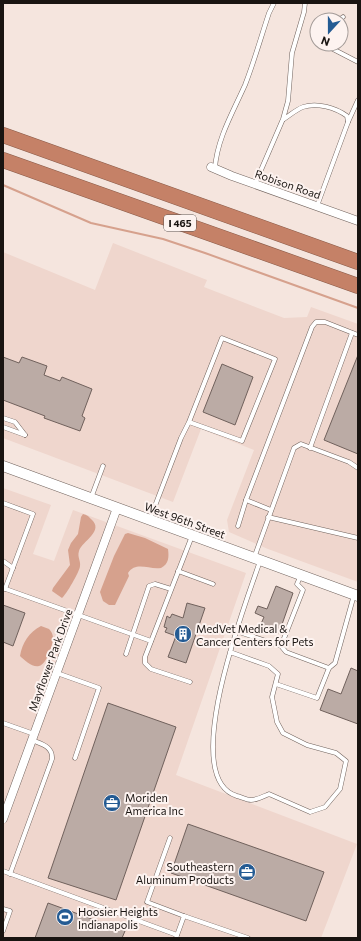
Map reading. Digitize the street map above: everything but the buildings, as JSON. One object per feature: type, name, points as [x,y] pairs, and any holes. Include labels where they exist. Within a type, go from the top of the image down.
[{"type":"highway","points":[[3,129],[70,158]]},
{"type":"highway","name":"I 465","points":[[3,134],[358,262]]},
{"type":"highway","name":"I 465","points":[[5,161],[358,286]]},
{"type":"street","name":"Robison Road","points":[[213,168],[358,221]]},
{"type":"street","name":"West 96th Street","points":[[3,466],[356,596]]},
{"type":"street","name":"Mayflower Park Drive","points":[[4,815],[117,508]]},
{"type":"lane","points":[[213,168],[215,155],[245,84],[269,13],[274,3]]},
{"type":"lane","points":[[255,184],[283,119],[288,101],[292,53],[304,12],[305,3]]},
{"type":"lane","points":[[338,52],[358,62]]},
{"type":"lane","points":[[317,206],[348,122],[358,100]]},
{"type":"lane","points":[[283,119],[303,107],[313,105],[333,109],[343,113],[347,116],[348,122]]},
{"type":"lane","points":[[238,526],[246,500],[312,327],[316,322],[325,322],[358,335]]},
{"type":"lane","points":[[310,448],[352,333]]},
{"type":"lane","points":[[150,520],[181,438],[222,338],[275,359],[242,441],[188,422]]},
{"type":"lane","points":[[3,418],[15,422],[25,435],[3,427]]},
{"type":"lane","points":[[230,652],[269,666],[278,674],[272,697],[277,722],[283,733],[307,745],[336,753],[346,761],[340,789],[325,807],[310,812],[269,794],[251,800],[230,794],[218,780],[213,759],[215,718],[226,664],[268,517],[294,448],[302,444],[349,462],[358,468]]},
{"type":"lane","points":[[90,498],[103,466]]},
{"type":"lane","points":[[246,500],[271,510]]},
{"type":"lane","points":[[3,503],[33,514],[4,589],[151,641]]},
{"type":"lane","points":[[268,517],[358,538]]},
{"type":"lane","points":[[190,682],[148,667],[145,663],[145,657],[192,535]]},
{"type":"lane","points":[[3,561],[13,568]]},
{"type":"lane","points":[[178,571],[213,584]]},
{"type":"lane","points":[[281,646],[303,590],[298,584],[301,575]]},
{"type":"lane","points":[[126,654],[149,586],[155,584],[171,589]]},
{"type":"lane","points":[[276,684],[317,698],[329,668],[335,663],[356,596]]},
{"type":"lane","points":[[236,632],[281,646],[286,652],[329,668]]},
{"type":"lane","points":[[57,673],[99,688],[75,758]]},
{"type":"lane","points":[[3,729],[4,723],[33,737],[49,748],[52,752],[52,759],[10,874]]},
{"type":"lane","points":[[170,838],[147,902],[248,938]]},
{"type":"lane","points":[[3,871],[177,936],[184,916]]},
{"type":"lane","points":[[3,909],[10,911],[3,931]]},
{"type":"shaded area","points":[[113,243],[207,280],[204,287],[284,318],[307,317],[311,307],[358,324],[358,582],[268,549],[229,532],[227,520],[254,450],[201,429],[173,502],[3,438],[3,252],[95,290]]},
{"type":"shaded area","points":[[3,488],[51,505],[33,554],[54,561],[73,510],[246,573],[176,775],[357,844],[321,938],[3,938]]},
{"type":"shaded area","points":[[83,514],[95,523],[94,532],[79,551],[79,569],[62,598],[52,591],[70,565],[68,550],[78,534],[81,517]]},
{"type":"shaded area","points":[[128,533],[145,538],[168,549],[168,560],[161,568],[135,567],[131,569],[115,605],[109,605],[103,601],[100,592],[114,556],[125,534]]},
{"type":"shaded area","points":[[41,626],[49,629],[53,635],[53,641],[45,662],[39,666],[34,666],[20,656],[22,647],[27,638],[33,631]]},
{"type":"waterway","points":[[3,185],[91,223],[163,239],[358,308]]},
{"type":"place","name":"MedVet Medical & Cancer Centers for Pets","points":[[183,634]]},
{"type":"place","name":"Moriden America Inc","points":[[112,803]]},
{"type":"place","name":"Southeastern Aluminum Products","points":[[247,872]]},
{"type":"place","name":"Hoosier Heights Indianapolis","points":[[65,917]]}]
